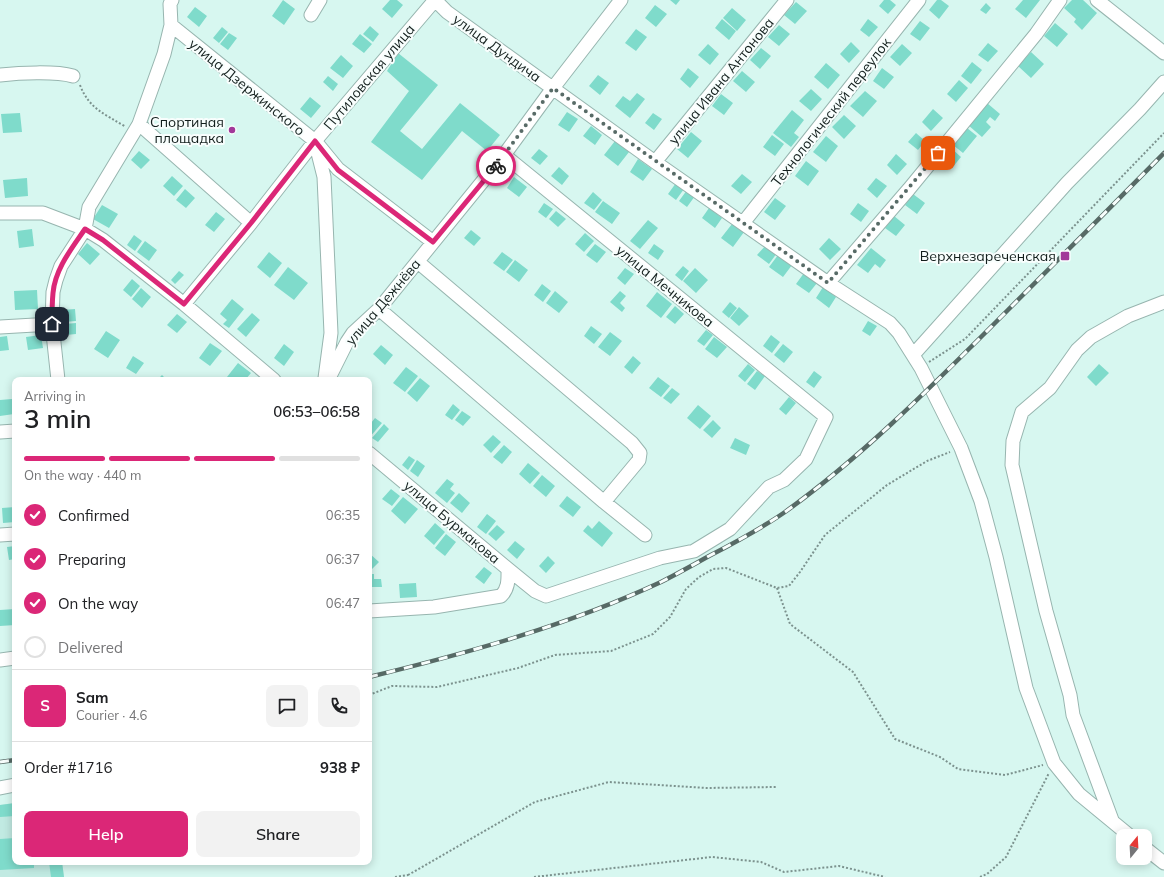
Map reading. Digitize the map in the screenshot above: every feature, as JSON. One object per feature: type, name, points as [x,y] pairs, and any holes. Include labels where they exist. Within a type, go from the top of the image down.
[{"type":"street","points":[[58,377],[52,324],[53,292],[56,280],[61,266],[85,229],[89,207],[136,128],[164,54],[171,25],[170,4],[172,0]]},
{"type":"street","points":[[310,15],[320,0]]},
{"type":"street","name":"улица Дундича","points":[[435,0],[447,12],[655,162],[828,283],[890,323],[899,333],[921,368],[961,448],[981,501],[996,557],[1026,688],[1054,763],[1079,794],[1122,829]]},
{"type":"street","name":"Путиловская улица","points":[[184,304],[251,223],[315,141],[435,0]]},
{"type":"street","name":"улица Дежнёва","points":[[330,377],[353,333],[380,309],[418,262],[504,155],[553,88],[621,0]]},
{"type":"street","name":"улица Ивана Антонова","points":[[655,162],[787,0]]},
{"type":"street","name":"Технологический переулок","points":[[743,223],[919,0]]},
{"type":"street","points":[[828,283],[909,189],[1036,34],[1060,0]]},
{"type":"street","points":[[1097,0],[1164,53]]},
{"type":"street","name":"улица Дзержинского","points":[[171,25],[315,141],[338,170],[433,242]]},
{"type":"street","points":[[0,75],[20,73],[60,74],[73,76]]},
{"type":"street","points":[[912,355],[1067,183],[1140,109],[1164,82]]},
{"type":"street","points":[[136,128],[251,223]]},
{"type":"street","points":[[315,141],[324,177],[331,333],[325,377]]},
{"type":"street","name":"улица Мечникова","points":[[504,155],[826,417],[806,459],[784,480],[769,488],[730,529],[694,551],[660,558],[546,596],[535,591]]},
{"type":"street","points":[[0,212],[43,213],[85,229],[103,240],[184,304],[270,377]]},
{"type":"street","points":[[418,262],[632,443],[640,452],[639,460],[604,502]]},
{"type":"street","points":[[1112,821],[1072,715],[1070,695],[1046,611],[1012,465],[1013,441],[1022,412],[1050,388],[1077,350],[1091,337],[1128,316],[1164,302]]},
{"type":"street","points":[[380,309],[644,535]]},
{"type":"street","points":[[0,327],[52,324]]},
{"type":"street","points":[[0,432],[12,431]]},
{"type":"street","name":"улица Бурмакова","points":[[372,456],[535,591]]},
{"type":"street","points":[[0,535],[12,534]]},
{"type":"street","points":[[372,612],[434,607],[501,596],[506,592],[508,569]]},
{"type":"street","points":[[0,660],[12,658]]},
{"type":"street","points":[[0,788],[12,786]]},
{"type":"street","points":[[1152,854],[1164,863]]},
{"type":"path","points":[[73,76],[79,84],[87,101],[97,110],[136,128]]},
{"type":"path","points":[[921,368],[965,338],[1164,133]]},
{"type":"path","points":[[372,694],[392,686],[437,686],[518,668],[555,655],[611,651],[653,634],[670,617],[686,589],[699,577],[714,569],[726,568],[777,588],[789,586],[826,535],[887,485],[927,461],[961,448]]},
{"type":"path","points":[[777,588],[790,624],[853,672],[895,739],[940,757],[958,769],[1005,775],[1054,763]]},
{"type":"path","points":[[980,877],[987,874],[1006,857],[1054,763]]},
{"type":"path","points":[[395,877],[409,876],[535,802],[609,782],[707,788],[776,787]]},
{"type":"path","points":[[534,877],[712,857],[761,862],[784,872],[839,866],[885,877]]},
{"type":"shaded area","points":[[12,803],[12,865],[62,865],[64,877],[0,877],[0,805]]},
{"type":"building","points":[[283,0],[295,9],[284,25],[272,16]]},
{"type":"building","points":[[390,0],[397,0],[403,5],[392,18],[382,9]]},
{"type":"building","points":[[670,0],[680,0],[676,5]]},
{"type":"building","points":[[884,0],[890,0],[896,5],[888,14],[879,6]]},
{"type":"building","points":[[937,0],[941,0],[949,6],[939,19],[929,10]]},
{"type":"building","points":[[1023,0],[1040,0],[1026,18],[1015,9]]},
{"type":"building","points":[[1072,0],[1083,0],[1097,13],[1082,30],[1074,22],[1076,19],[1064,8]]},
{"type":"building","points":[[796,2],[807,11],[795,24],[784,15]]},
{"type":"building","points":[[986,3],[991,8],[986,14],[980,10]]},
{"type":"building","points":[[655,5],[667,14],[656,27],[645,18]]},
{"type":"building","points":[[195,7],[207,16],[199,27],[187,17]]},
{"type":"building","points":[[732,8],[746,20],[737,31],[723,18]]},
{"type":"building","points":[[722,19],[736,31],[729,40],[715,28]]},
{"type":"building","points":[[868,19],[878,27],[869,37],[860,30]]},
{"type":"building","points":[[920,21],[930,28],[920,41],[910,34]]},
{"type":"building","points":[[1055,23],[1068,34],[1057,47],[1044,36]]},
{"type":"building","points":[[779,25],[790,34],[779,46],[768,37]]},
{"type":"building","points":[[370,26],[379,34],[373,42],[363,34]]},
{"type":"building","points":[[222,27],[228,32],[219,43],[213,38]]},
{"type":"building","points":[[636,29],[647,37],[636,51],[625,43]]},
{"type":"building","points":[[229,33],[237,38],[228,50],[220,44]]},
{"type":"building","points":[[360,34],[372,44],[364,53],[352,44]]},
{"type":"building","points":[[851,42],[860,51],[849,63],[840,54]]},
{"type":"building","points":[[988,43],[998,51],[988,62],[978,55]]},
{"type":"building","points":[[708,44],[719,54],[710,65],[698,55]]},
{"type":"building","points":[[902,44],[912,53],[900,66],[890,57]]},
{"type":"building","points":[[761,48],[771,56],[760,69],[750,60]]},
{"type":"building","points":[[1031,52],[1044,64],[1031,78],[1018,66]]},
{"type":"building","points":[[398,53],[438,85],[400,131],[422,149],[460,103],[500,135],[487,151],[462,131],[422,180],[371,142],[409,91],[387,71]]},
{"type":"building","points":[[341,55],[353,66],[343,78],[330,68]]},
{"type":"building","points":[[972,62],[982,70],[971,84],[961,76]]},
{"type":"building","points":[[826,63],[840,75],[828,89],[814,77]]},
{"type":"building","points":[[688,68],[699,77],[690,88],[680,79]]},
{"type":"building","points":[[882,68],[894,77],[884,89],[873,81]]},
{"type":"building","points":[[742,71],[755,82],[746,92],[733,81]]},
{"type":"building","points":[[598,75],[609,83],[600,95],[589,86]]},
{"type":"building","points":[[328,76],[338,84],[333,91],[323,82]]},
{"type":"building","points":[[959,80],[968,88],[956,102],[947,94]]},
{"type":"building","points":[[811,89],[822,99],[811,111],[799,101]]},
{"type":"building","points":[[865,91],[877,101],[863,117],[850,106]]},
{"type":"building","points":[[637,93],[645,99],[630,118],[615,106],[623,96],[630,101]]},
{"type":"building","points":[[721,94],[733,103],[724,115],[712,106]]},
{"type":"building","points":[[310,97],[321,106],[311,118],[300,109]]},
{"type":"building","points":[[987,103],[1000,114],[995,121],[990,117],[986,122],[991,127],[982,137],[968,125]]},
{"type":"building","points":[[933,109],[943,118],[931,131],[922,122]]},
{"type":"building","points":[[792,110],[804,120],[794,133],[799,137],[791,147],[773,133]]},
{"type":"building","points":[[567,112],[578,119],[569,132],[558,125]]},
{"type":"building","points":[[20,113],[22,132],[3,133],[1,114]]},
{"type":"building","points":[[653,113],[662,119],[654,130],[645,123]]},
{"type":"building","points":[[844,115],[856,126],[844,139],[832,127]]},
{"type":"building","points":[[591,126],[602,135],[595,145],[583,136]]},
{"type":"building","points":[[967,128],[977,136],[963,153],[953,145]]},
{"type":"building","points":[[691,132],[702,141],[688,158],[677,149]]},
{"type":"building","points":[[916,133],[925,141],[918,150],[908,142]]},
{"type":"building","points":[[772,135],[784,144],[775,156],[763,147]]},
{"type":"building","points":[[826,136],[838,146],[826,162],[813,152]]},
{"type":"building","points":[[615,141],[629,152],[618,166],[604,155]]},
{"type":"building","points":[[951,148],[961,157],[952,168],[941,159]]},
{"type":"building","points":[[539,149],[548,156],[540,165],[531,158]]},
{"type":"building","points":[[139,151],[150,160],[141,169],[131,160]]},
{"type":"building","points":[[896,154],[907,164],[897,175],[887,165]]},
{"type":"building","points":[[638,159],[652,169],[643,181],[630,172]]},
{"type":"building","points":[[806,161],[819,171],[808,186],[795,176]]},
{"type":"building","points":[[559,167],[569,176],[562,185],[551,176]]},
{"type":"building","points":[[742,174],[752,182],[741,194],[731,186]]},
{"type":"building","points":[[172,176],[183,186],[174,196],[163,186]]},
{"type":"building","points":[[514,177],[527,187],[519,197],[507,188]]},
{"type":"building","points":[[27,178],[28,196],[5,198],[3,180]]},
{"type":"building","points":[[876,178],[887,186],[877,198],[867,189]]},
{"type":"building","points":[[676,183],[684,189],[676,200],[668,194]]},
{"type":"building","points":[[185,189],[195,198],[186,208],[176,200]]},
{"type":"building","points":[[687,190],[695,196],[687,207],[679,201]]},
{"type":"building","points":[[593,192],[602,200],[594,210],[584,203]]},
{"type":"building","points":[[913,194],[925,203],[917,214],[905,205]]},
{"type":"building","points":[[775,198],[786,206],[775,220],[764,212]]},
{"type":"building","points":[[603,201],[620,213],[612,224],[595,212]]},
{"type":"building","points":[[544,203],[553,209],[546,218],[538,212]]},
{"type":"building","points":[[858,203],[869,211],[861,222],[850,214]]},
{"type":"building","points":[[102,205],[118,214],[109,228],[93,219]]},
{"type":"building","points":[[709,208],[722,218],[715,228],[702,218]]},
{"type":"building","points":[[556,211],[566,219],[558,227],[549,219]]},
{"type":"building","points":[[216,212],[225,219],[214,232],[205,225]]},
{"type":"building","points":[[894,216],[905,225],[896,236],[885,228]]},
{"type":"building","points":[[648,220],[658,228],[640,249],[630,241]]},
{"type":"building","points":[[732,224],[744,232],[733,247],[721,238]]},
{"type":"building","points":[[32,229],[34,246],[19,248],[17,231]]},
{"type":"building","points":[[471,230],[481,238],[474,246],[464,238]]},
{"type":"building","points":[[585,233],[594,241],[584,252],[575,244]]},
{"type":"building","points":[[134,235],[142,241],[135,251],[127,245]]},
{"type":"building","points":[[829,238],[841,249],[830,260],[819,249]]},
{"type":"building","points":[[145,241],[157,250],[149,261],[137,252]]},
{"type":"building","points":[[87,243],[100,254],[90,265],[78,254]]},
{"type":"building","points":[[595,244],[606,252],[597,263],[586,255]]},
{"type":"building","points":[[654,244],[664,251],[658,260],[648,253]]},
{"type":"building","points":[[766,245],[777,253],[769,264],[757,255]]},
{"type":"building","points":[[871,248],[886,260],[880,268],[875,264],[868,273],[857,265]]},
{"type":"building","points":[[269,252],[282,263],[270,278],[257,267]]},
{"type":"building","points":[[502,252],[513,260],[504,271],[493,263]]},
{"type":"building","points":[[778,255],[792,265],[783,277],[769,267]]},
{"type":"building","points":[[515,260],[528,270],[519,282],[506,272]]},
{"type":"building","points":[[683,266],[689,271],[682,281],[675,275]]},
{"type":"building","points":[[288,267],[308,283],[294,300],[274,285]]},
{"type":"building","points":[[625,268],[634,274],[625,285],[617,278]]},
{"type":"building","points":[[695,268],[708,280],[696,293],[683,281]]},
{"type":"building","points":[[179,271],[184,275],[175,284],[171,280]]},
{"type":"building","points":[[804,273],[817,283],[809,293],[796,284]]},
{"type":"building","points":[[132,279],[140,286],[131,297],[123,290]]},
{"type":"building","points":[[542,284],[551,291],[543,302],[534,295]]},
{"type":"building","points":[[823,287],[836,297],[829,308],[816,298]]},
{"type":"building","points":[[141,288],[151,297],[142,308],[132,299]]},
{"type":"building","points":[[37,290],[38,309],[15,310],[14,291]]},
{"type":"building","points":[[555,291],[568,302],[559,313],[546,303]]},
{"type":"building","points":[[620,291],[626,296],[620,303],[625,308],[622,312],[610,302]]},
{"type":"building","points":[[657,292],[672,304],[661,318],[646,306]]},
{"type":"building","points":[[232,299],[244,309],[229,328],[223,324],[227,320],[220,314]]},
{"type":"building","points":[[730,302],[737,308],[729,318],[722,312]]},
{"type":"building","points":[[675,306],[684,314],[675,324],[666,317]]},
{"type":"building","points":[[739,307],[749,316],[739,326],[730,318]]},
{"type":"building","points":[[75,309],[76,321],[64,322],[63,310]]},
{"type":"building","points":[[252,313],[260,320],[246,337],[237,329]]},
{"type":"building","points":[[177,314],[187,322],[177,333],[167,325]]},
{"type":"building","points":[[868,321],[877,326],[870,336],[862,331]]},
{"type":"building","points":[[76,323],[76,334],[66,335],[65,324]]},
{"type":"building","points":[[591,326],[602,334],[594,344],[584,336]]},
{"type":"building","points":[[706,330],[713,335],[704,346],[697,341]]},
{"type":"building","points":[[106,331],[120,340],[108,358],[94,349]]},
{"type":"building","points":[[610,332],[622,341],[610,356],[598,347]]},
{"type":"building","points":[[41,335],[43,348],[28,350],[26,337]]},
{"type":"building","points":[[771,335],[780,342],[772,353],[763,346]]},
{"type":"building","points":[[7,336],[9,350],[0,351],[0,337]]},
{"type":"building","points":[[714,337],[727,347],[717,358],[705,349]]},
{"type":"building","points":[[210,343],[222,351],[210,366],[199,358]]},
{"type":"building","points":[[284,344],[294,352],[284,366],[274,358]]},
{"type":"building","points":[[783,344],[793,352],[784,363],[774,355]]},
{"type":"building","points":[[381,345],[393,355],[385,365],[373,354]]},
{"type":"building","points":[[133,356],[144,363],[136,374],[126,368]]},
{"type":"building","points":[[633,356],[641,363],[632,374],[624,367]]},
{"type":"building","points":[[238,363],[251,373],[248,377],[227,377]]},
{"type":"building","points":[[748,364],[755,370],[745,382],[738,376]]},
{"type":"building","points":[[1099,364],[1109,373],[1096,386],[1087,377]]},
{"type":"building","points":[[406,367],[418,376],[405,392],[393,383]]},
{"type":"building","points":[[757,371],[765,376],[755,390],[747,384]]},
{"type":"building","points":[[814,371],[822,377],[814,388],[806,382]]},
{"type":"building","points":[[658,377],[670,386],[661,397],[649,388]]},
{"type":"building","points":[[420,378],[430,386],[417,402],[407,393]]},
{"type":"building","points":[[672,388],[680,394],[671,404],[663,398]]},
{"type":"building","points":[[789,397],[796,403],[786,415],[779,409]]},
{"type":"building","points":[[12,399],[12,414],[0,416],[0,400]]},
{"type":"building","points":[[453,404],[460,410],[452,420],[445,415]]},
{"type":"building","points":[[698,405],[711,416],[700,429],[687,418]]},
{"type":"building","points":[[462,411],[471,417],[463,426],[455,420]]},
{"type":"building","points":[[375,418],[382,423],[372,435],[372,422]]},
{"type":"building","points":[[713,420],[721,428],[712,438],[703,430]]},
{"type":"building","points":[[384,424],[389,429],[378,442],[372,438]]},
{"type":"building","points":[[493,435],[501,442],[491,453],[483,445]]},
{"type":"building","points":[[735,438],[750,445],[746,455],[730,448]]},
{"type":"building","points":[[504,445],[512,452],[502,464],[493,457]]},
{"type":"building","points":[[409,456],[415,460],[408,470],[402,465]]},
{"type":"building","points":[[417,460],[425,466],[418,477],[410,471]]},
{"type":"building","points":[[528,463],[540,473],[530,484],[519,474]]},
{"type":"building","points":[[542,475],[555,486],[546,497],[533,486]]},
{"type":"building","points":[[447,479],[454,484],[450,489],[455,493],[447,503],[435,493]]},
{"type":"building","points":[[391,489],[400,496],[392,506],[382,499]]},
{"type":"building","points":[[459,493],[470,503],[462,513],[450,503]]},
{"type":"building","points":[[567,496],[581,507],[573,517],[559,506]]},
{"type":"building","points":[[403,497],[418,509],[405,524],[391,511]]},
{"type":"building","points":[[12,507],[12,522],[3,523],[2,508]]},
{"type":"building","points":[[487,514],[496,521],[486,534],[477,527]]},
{"type":"building","points":[[599,521],[613,533],[602,547],[583,531],[588,525],[592,529]]},
{"type":"building","points":[[435,523],[445,532],[434,545],[424,536]]},
{"type":"building","points":[[497,525],[505,532],[496,541],[488,534]]},
{"type":"building","points":[[446,534],[456,542],[445,556],[435,548]]},
{"type":"building","points":[[515,541],[525,549],[517,559],[507,550]]},
{"type":"building","points":[[12,546],[12,560],[9,560],[7,547]]},
{"type":"building","points":[[372,556],[379,562],[372,569]]},
{"type":"building","points":[[548,556],[555,563],[546,573],[539,566]]},
{"type":"building","points":[[484,567],[492,573],[484,584],[475,577]]},
{"type":"building","points":[[372,574],[374,574],[374,579],[381,579],[382,587],[372,587]]},
{"type":"building","points":[[416,583],[417,597],[400,598],[399,584]]},
{"type":"building","points":[[12,609],[12,625],[0,626],[0,610]]},
{"type":"building","points":[[12,803],[12,816],[0,817],[0,805]]},
{"type":"building","points":[[12,838],[12,865],[34,865],[34,868],[0,870],[0,839]]},
{"type":"building","points":[[49,865],[62,865],[64,877],[51,877]]},
{"type":"railway","points":[[372,676],[481,648],[590,612],[661,582],[738,541],[776,518],[813,491],[892,424],[1164,153]]},
{"type":"railway","points":[[0,762],[12,760]]},
{"type":"way so far","points":[[496,166],[553,88],[655,162],[828,283],[938,153]]},
{"type":"place","name":"Спортиная площадка","points":[[232,130]]},
{"type":"place","name":"Верхнезареченская","points":[[1065,256]]},
{"type":"route","points":[[52,324],[53,292],[56,280],[61,266],[85,229],[103,240],[184,304],[251,223],[315,141],[338,170],[433,242],[496,166]]}]
